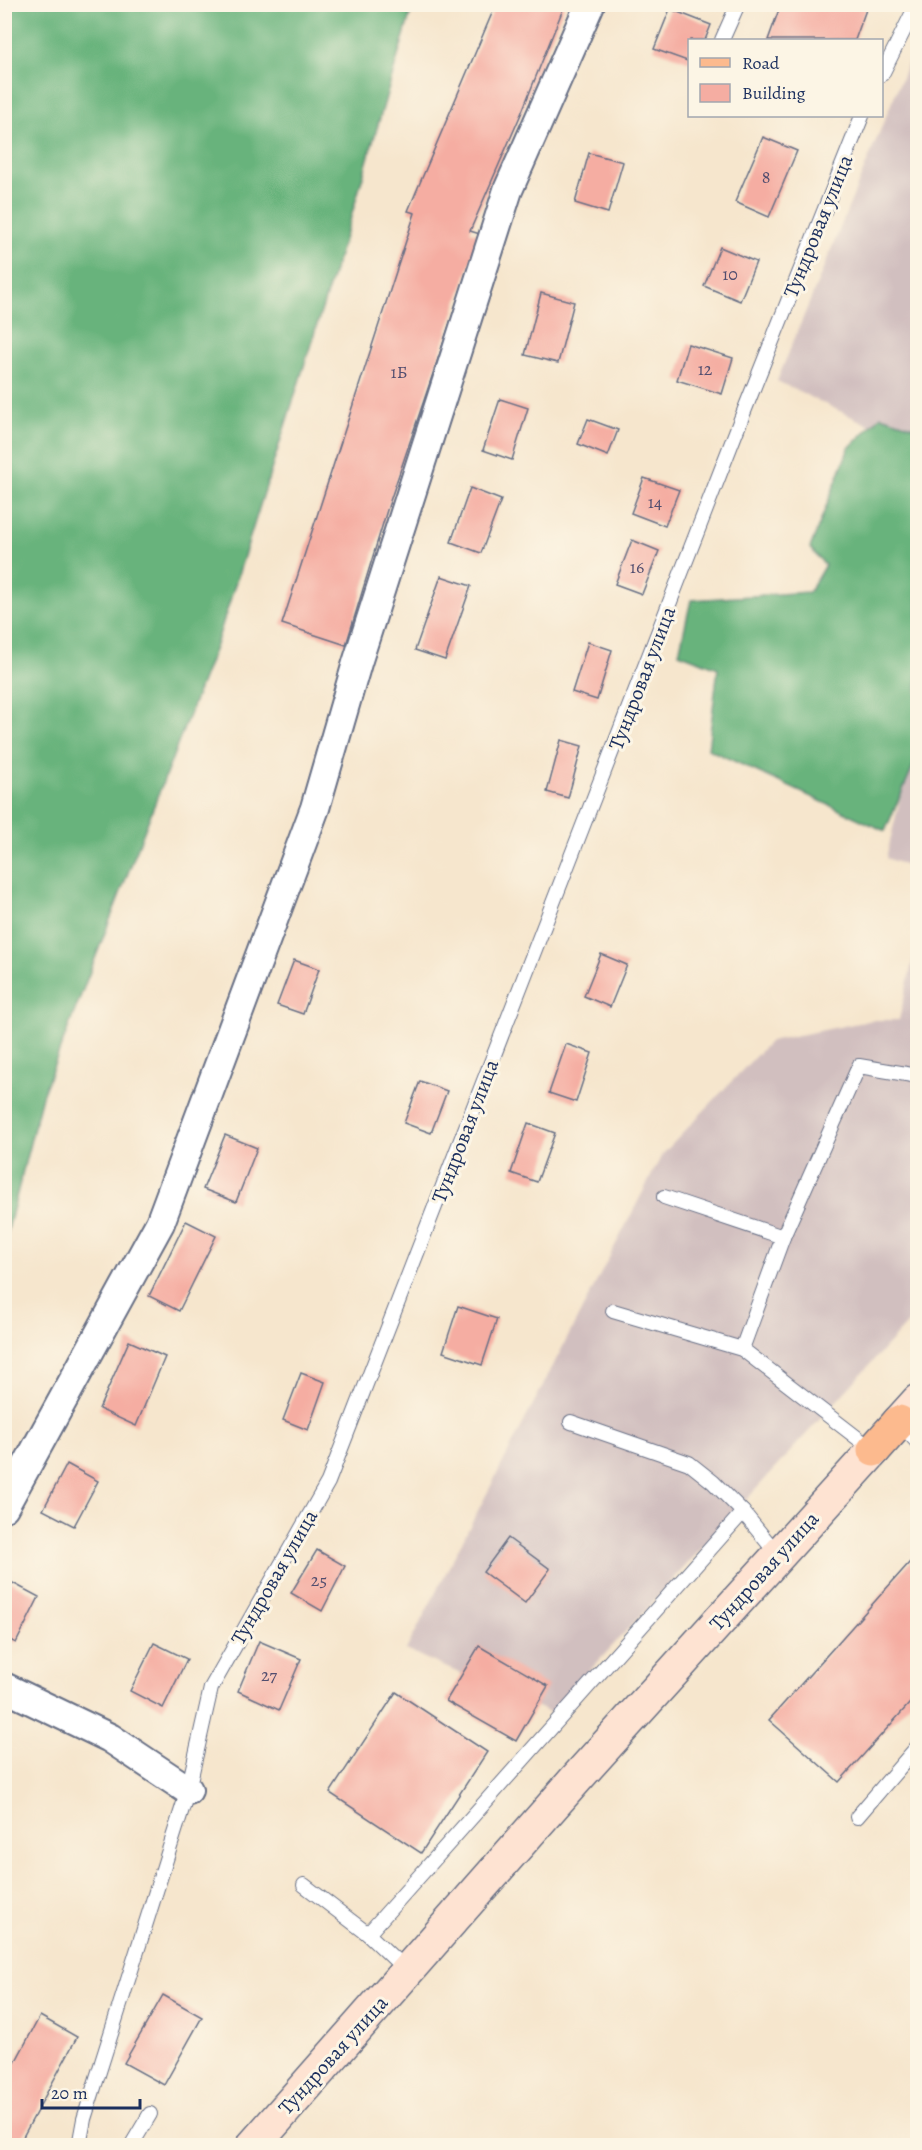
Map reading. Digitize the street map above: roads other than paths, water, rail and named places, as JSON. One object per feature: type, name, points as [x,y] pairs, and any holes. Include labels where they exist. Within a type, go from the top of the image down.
[{"type":"main road","name":"Тундровая улица","points":[[253,2145],[778,1555],[874,1450],[912,1422]]},
{"type":"street","points":[[4,1507],[160,1224],[315,808],[357,663],[508,190],[590,4]]},
{"type":"street","points":[[4,1687],[110,1738],[188,1790]]},
{"type":"lane","points":[[722,39],[738,4]]},
{"type":"lane","points":[[883,72],[917,4]]},
{"type":"lane","name":"Тундровая улица","points":[[79,2145],[84,2119],[188,1790],[211,1688],[328,1482],[741,419],[862,117]]},
{"type":"lane","points":[[742,1349],[783,1237],[859,1066],[918,1076]]},
{"type":"lane","points":[[664,1197],[783,1237]]},
{"type":"lane","points":[[613,1311],[742,1349],[874,1450]]},
{"type":"lane","points":[[571,1422],[689,1463],[713,1482],[743,1512],[778,1555]]},
{"type":"lane","points":[[368,1934],[743,1512]]},
{"type":"lane","points":[[857,1817],[918,1746]]},
{"type":"lane","points":[[304,1885],[368,1934],[407,1971]]},
{"type":"lane","points":[[131,2145],[150,2114]]}]
